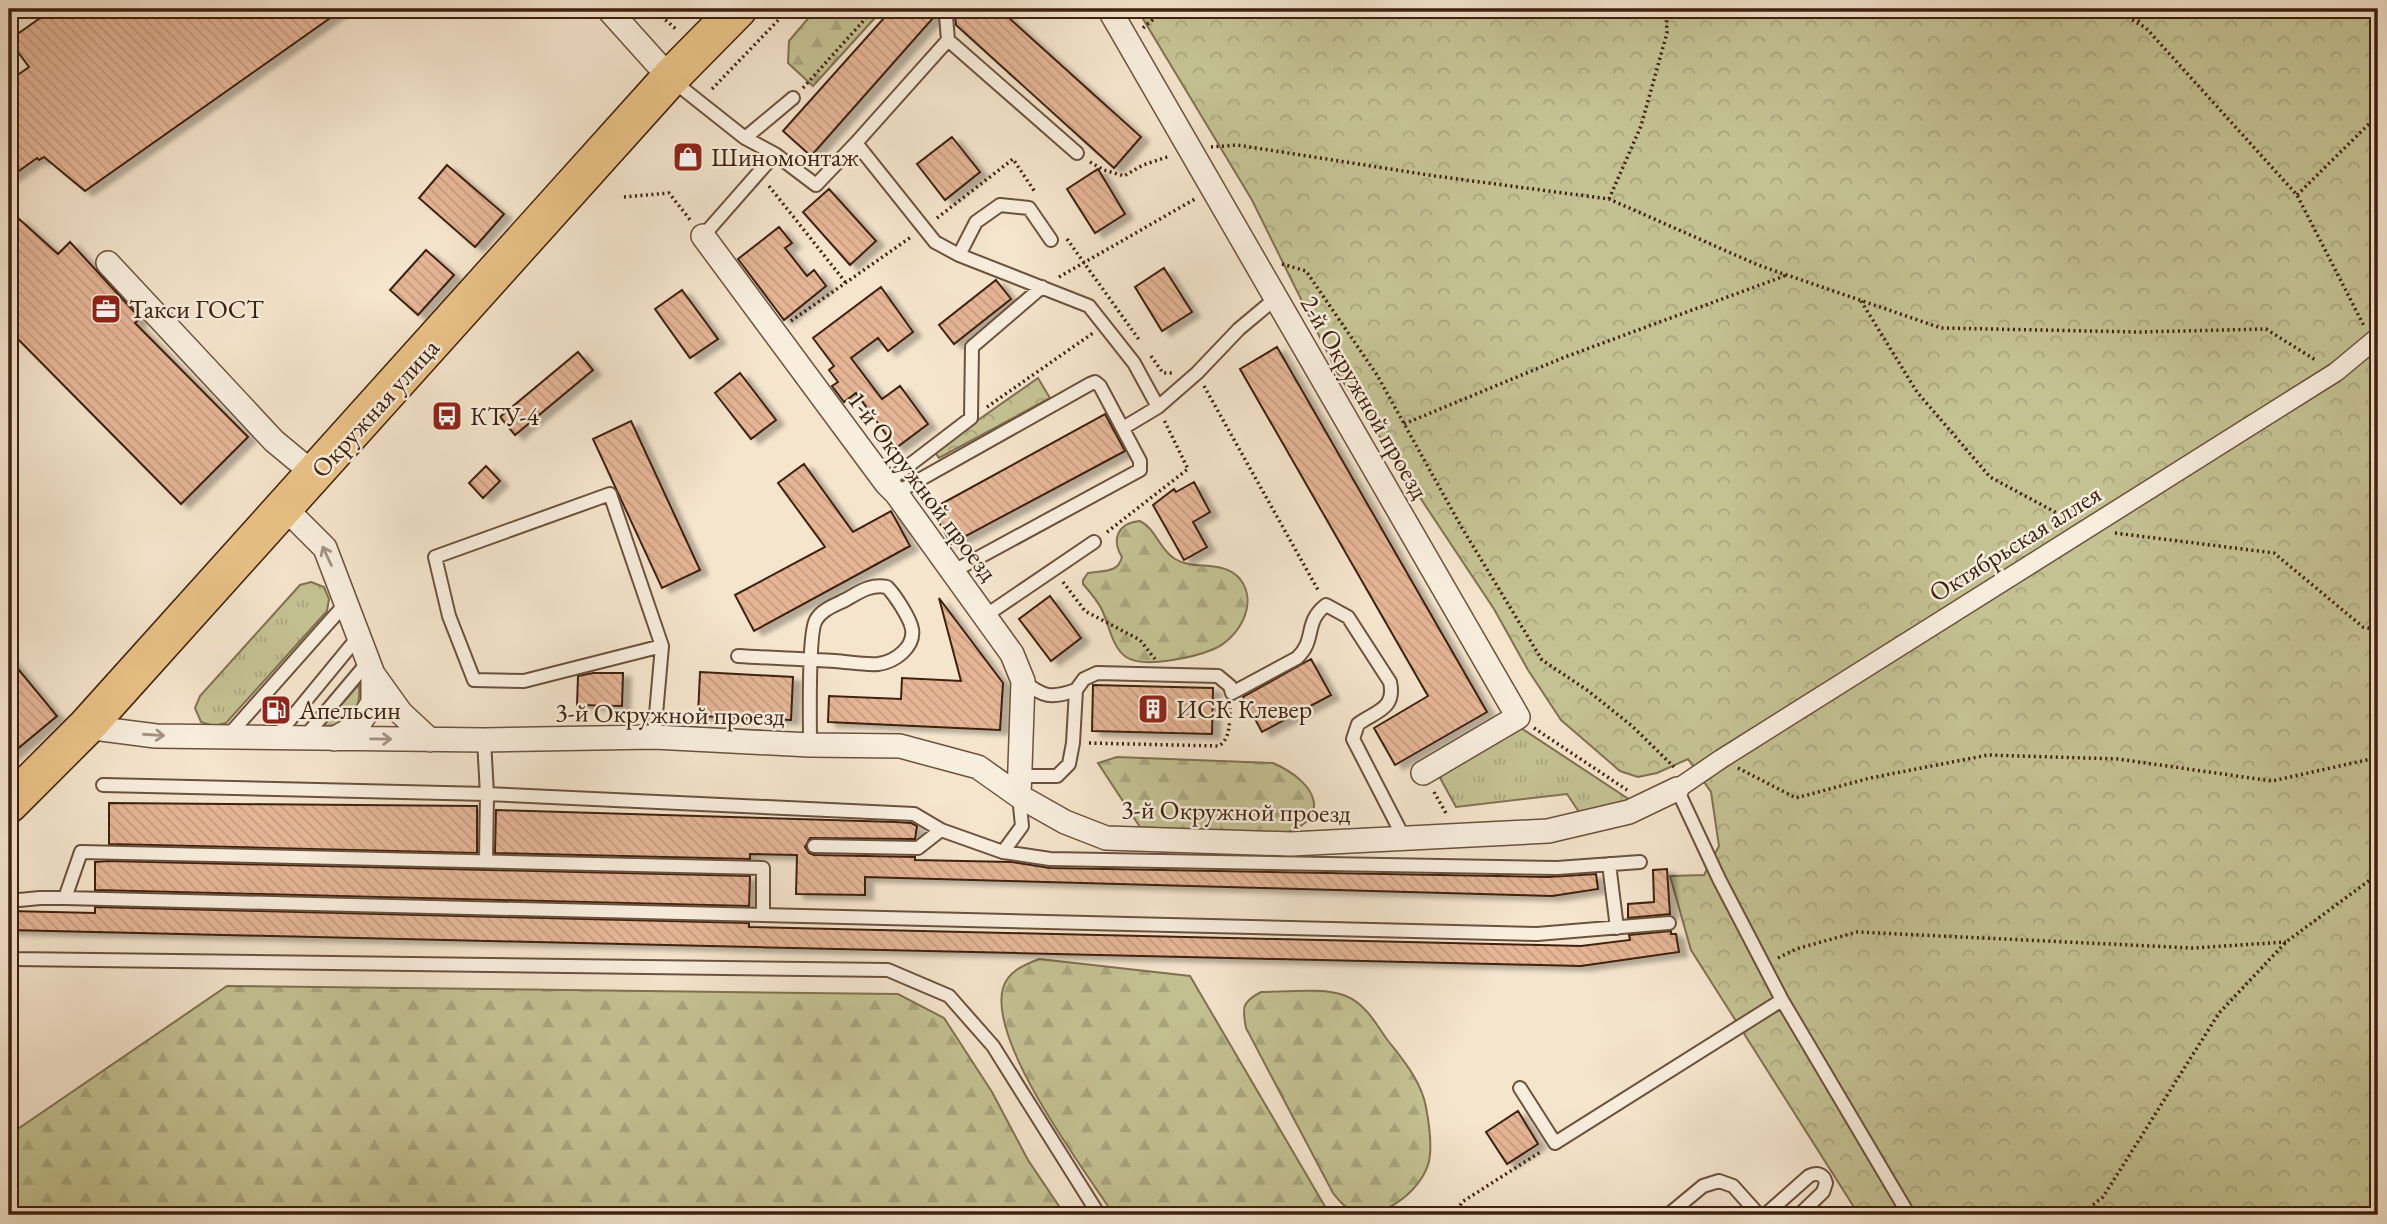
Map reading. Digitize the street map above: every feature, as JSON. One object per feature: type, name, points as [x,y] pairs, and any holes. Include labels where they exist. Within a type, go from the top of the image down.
[{"type":"main road","name":"Окружная улица","points":[[9,804],[86,727],[670,78],[738,9]]},
{"type":"street","points":[[608,9],[670,78]]},
{"type":"street","name":"2-й Окружной проезд","points":[[1109,9],[1518,717]]},
{"type":"street","name":"1-й Окружной проезд","points":[[703,236],[1012,654],[1023,681],[1019,786]]},
{"type":"street","points":[[108,263],[274,441],[315,475]]},
{"type":"street","name":"Октябрьская аллея","points":[[1682,785],[2336,372],[2375,339]]},
{"type":"street","points":[[285,508],[325,548],[370,668],[401,713],[430,740]]},
{"type":"street","points":[[334,739],[358,725],[373,703],[370,668]]},
{"type":"street","points":[[1423,773],[1518,717]]},
{"type":"street","name":"3-й Окружной проезд","points":[[86,727],[156,736],[430,740],[654,737],[900,747],[978,767],[1019,786],[1065,822],[1106,838],[1291,844],[1548,831],[1629,812],[1682,785]]},
{"type":"lane","points":[[946,16],[948,40],[1077,153]]},
{"type":"lane","points":[[670,78],[745,138],[775,154],[816,185],[948,40]]},
{"type":"lane","points":[[745,138],[793,98]]},
{"type":"lane","points":[[856,143],[935,242],[960,256],[1089,306],[1134,363],[1158,407]]},
{"type":"lane","points":[[703,236],[775,154]]},
{"type":"lane","points":[[960,256],[976,222],[1000,205],[1029,208],[1051,240]]},
{"type":"lane","points":[[891,488],[971,418],[972,347],[1042,287]]},
{"type":"lane","points":[[1123,428],[1158,407],[1197,373],[1239,329],[1276,298]]},
{"type":"lane","points":[[891,488],[1095,382],[1100,386],[1140,461],[1140,470],[952,572]]},
{"type":"lane","points":[[654,737],[662,646],[610,494],[435,557],[449,616],[474,680],[524,681],[662,646]]},
{"type":"lane","points":[[985,616],[1094,542]]},
{"type":"lane","points":[[738,656],[812,660],[879,664],[903,653],[911,642],[912,628],[894,594],[887,587],[869,587],[829,608],[815,621],[813,629],[812,660],[810,745]]},
{"type":"lane","points":[[227,737],[346,603]]},
{"type":"lane","points":[[1003,852],[1022,825],[1019,786],[1057,776],[1069,764],[1076,690],[1084,679],[1097,673],[1218,676],[1230,686],[1232,693],[1305,651],[1316,612],[1326,604],[1348,617],[1390,682],[1392,691],[1385,708],[1358,724],[1353,739],[1404,838]]},
{"type":"lane","points":[[275,738],[358,637]]},
{"type":"lane","points":[[304,738],[370,668]]},
{"type":"lane","points":[[1023,681],[1037,692],[1056,697],[1076,690]]},
{"type":"lane","points":[[484,740],[486,860]]},
{"type":"lane","points":[[103,785],[487,794],[914,814],[941,830],[1003,852],[1050,859],[1557,868],[1640,862]]},
{"type":"lane","points":[[1682,785],[1718,879],[1782,1000],[1909,1215]]},
{"type":"lane","points":[[814,846],[918,848],[941,830]]},
{"type":"lane","points":[[65,898],[81,852],[486,860],[763,868],[763,915]]},
{"type":"lane","points":[[1609,864],[1617,928]]},
{"type":"lane","points":[[9,901],[65,898],[1537,934],[1669,923]]},
{"type":"lane","points":[[9,952],[13,959],[888,970],[949,996],[993,1046],[1099,1215]]},
{"type":"lane","points":[[1520,1087],[1555,1143],[1782,1000]]},
{"type":"lane","points":[[1765,1215],[1809,1176],[1822,1176],[1826,1183],[1823,1192],[1799,1215]]},
{"type":"lane","points":[[1668,1215],[1703,1186],[1719,1181],[1733,1186],[1759,1215]]},
{"type":"path","points":[[653,9],[682,34]]},
{"type":"path","points":[[712,89],[789,9]]},
{"type":"path","points":[[793,98],[874,9]]},
{"type":"path","points":[[1128,42],[1165,9]]},
{"type":"path","points":[[1609,198],[1640,126],[1667,33],[1666,9]]},
{"type":"path","points":[[2113,9],[2146,28]]},
{"type":"path","points":[[2126,9],[2297,195],[2375,339]]},
{"type":"path","points":[[2297,195],[2378,115]]},
{"type":"path","points":[[1077,153],[1104,170],[1124,176],[1143,165],[1190,149],[1237,145],[1435,176],[1609,198],[1758,265],[1941,328],[2140,332],[2266,329],[2336,372]]},
{"type":"path","points":[[759,173],[846,283]]},
{"type":"path","points":[[1042,287],[1213,189]]},
{"type":"path","points":[[624,197],[668,193],[703,236]]},
{"type":"path","points":[[774,332],[923,229]]},
{"type":"path","points":[[1250,254],[1306,271],[1377,375],[1462,528],[1542,660],[1587,690],[1632,726],[1682,785]]},
{"type":"path","points":[[1404,424],[1565,357],[1787,275]]},
{"type":"path","points":[[1861,301],[1917,392],[1990,477],[2086,529],[2274,553],[2363,627],[2378,630]]},
{"type":"path","points":[[971,418],[1104,325]]},
{"type":"path","points":[[1054,570],[1085,611],[1140,640],[1167,675]]},
{"type":"path","points":[[1073,743],[1219,746],[1228,736],[1232,693]]},
{"type":"path","points":[[1518,717],[1647,803]]},
{"type":"path","points":[[1721,759],[1796,798],[1870,778],[1988,755],[2118,759],[2272,781],[2378,759]]},
{"type":"path","points":[[2080,1215],[2103,1197],[2219,1013],[2286,942],[2378,874]]},
{"type":"path","points":[[1764,965],[1796,949],[1857,932],[2193,948],[2286,942]]},
{"type":"path","points":[[1455,1215],[1462,1202],[1555,1143]]},
{"type":"green space","points":[[816,9],[883,9],[813,86],[788,63],[789,41]]},
{"type":"green space","points":[[1137,9],[2378,9],[2378,1215],[1859,1215],[1691,950],[1670,876],[1704,875],[1719,846],[1711,792],[1688,759],[1657,773],[1638,777],[1620,771],[1561,720],[1528,670],[1494,609],[1338,374],[1252,200]]},
{"type":"green space","points":[[1038,378],[1050,398],[939,458],[934,451]]},
{"type":"green space","points":[[1140,521],[1175,559],[1225,569],[1240,579],[1245,588],[1247,609],[1238,628],[1223,644],[1195,655],[1157,662],[1134,660],[1126,657],[1117,648],[1100,607],[1083,584],[1083,580],[1088,573],[1117,566],[1122,557],[1117,544],[1119,533],[1126,525]]},
{"type":"green space","points":[[311,582],[324,587],[329,599],[327,611],[226,723],[214,726],[201,722],[195,708],[200,696],[300,585]]},
{"type":"green space","points":[[359,684],[358,703],[353,716],[341,723],[322,727]]},
{"type":"green space","points":[[1518,726],[1633,802],[1579,812],[1567,794],[1456,807],[1438,774]]},
{"type":"green space","points":[[1117,757],[1273,763],[1289,771],[1310,791],[1314,802],[1313,812],[1294,830],[1275,836],[1140,827],[1098,763]]},
{"type":"green space","points":[[1039,959],[1190,976],[1330,1215],[1114,1215],[1041,1104],[1010,1040],[1002,1011],[1005,982],[1022,966]]},
{"type":"green space","points":[[227,986],[898,994],[944,1018],[992,1092],[1028,1160],[1065,1215],[9,1215],[9,1135]]},
{"type":"green space","points":[[1261,992],[1327,992],[1353,999],[1369,1014],[1410,1070],[1424,1097],[1430,1151],[1423,1176],[1406,1196],[1396,1203],[1372,1212],[1360,1212],[1346,1207],[1333,1193],[1246,1028],[1245,1006]]},
{"type":"building","points":[[53,9],[343,9],[85,191],[44,157],[39,160],[37,158],[9,178],[9,81],[29,67],[9,40]]},
{"type":"building","points":[[892,9],[941,9],[811,156],[783,131]]},
{"type":"building","points":[[951,9],[999,9],[1141,137],[1114,168],[956,25]]},
{"type":"building","points":[[952,137],[980,172],[945,200],[917,164]]},
{"type":"building","points":[[447,165],[504,214],[475,247],[419,198]]},
{"type":"building","points":[[1098,169],[1125,214],[1095,233],[1067,189]]},
{"type":"building","points":[[829,189],[876,241],[850,265],[803,212]]},
{"type":"building","points":[[18,218],[58,254],[70,242],[140,318],[135,323],[248,437],[181,504],[9,330],[9,228]]},
{"type":"building","points":[[779,227],[792,243],[785,248],[807,276],[814,270],[826,286],[784,320],[738,259]]},
{"type":"building","points":[[426,250],[454,275],[418,315],[390,290]]},
{"type":"building","points":[[1164,268],[1192,312],[1162,331],[1135,287]]},
{"type":"building","points":[[996,280],[1011,299],[954,344],[939,325]]},
{"type":"building","points":[[881,287],[913,332],[888,351],[878,338],[851,358],[882,399],[900,386],[928,424],[896,448],[856,393],[844,402],[832,386],[838,382],[829,370],[834,366],[813,338]]},
{"type":"building","points":[[682,290],[718,339],[690,358],[655,309]]},
{"type":"building","points":[[1277,347],[1487,712],[1395,765],[1374,728],[1428,696],[1240,369]]},
{"type":"building","points":[[578,352],[593,370],[515,435],[500,417]]},
{"type":"building","points":[[740,373],[776,420],[751,439],[715,393]]},
{"type":"building","points":[[1105,414],[1125,451],[951,544],[932,509]]},
{"type":"building","points":[[631,421],[700,570],[662,588],[593,439]]},
{"type":"building","points":[[804,464],[853,532],[891,511],[910,546],[754,631],[735,595],[825,547],[778,483]]},
{"type":"building","points":[[486,466],[500,481],[483,498],[469,483]]},
{"type":"building","points":[[1194,482],[1210,512],[1193,522],[1207,547],[1184,560],[1153,505],[1174,489],[1176,492]]},
{"type":"building","points":[[1050,596],[1081,638],[1051,661],[1019,619]]},
{"type":"building","points":[[939,598],[1003,683],[1000,730],[828,722],[829,696],[901,699],[902,678],[961,681]]},
{"type":"building","points":[[9,658],[57,716],[9,756]]},
{"type":"building","points":[[1311,659],[1331,695],[1262,732],[1243,697]]},
{"type":"building","points":[[700,672],[793,677],[791,720],[698,716]]},
{"type":"building","points":[[623,673],[622,706],[577,705],[578,676]]},
{"type":"building","name":"ИСК Клевер","points":[[1093,685],[1213,688],[1212,734],[1092,731]]},
{"type":"building","points":[[109,803],[477,806],[477,853],[109,844]]},
{"type":"building","points":[[496,810],[896,822],[917,826],[915,839],[810,838],[805,847],[814,855],[1012,862],[1050,868],[1548,877],[1596,874],[1598,889],[1552,896],[865,877],[865,895],[796,894],[797,855],[750,854],[750,859],[495,853]]},
{"type":"building","points":[[95,862],[750,876],[749,906],[95,890]]},
{"type":"building","points":[[1667,869],[1670,914],[1628,918],[1628,904],[1654,902],[1653,870]]},
{"type":"building","points":[[95,907],[749,923],[749,927],[1581,946],[1630,940],[1629,935],[1671,931],[1671,934],[1676,934],[1679,952],[1581,966],[9,930],[9,911],[95,913]]},
{"type":"building","points":[[1518,1111],[1538,1144],[1507,1164],[1486,1132]]},
{"type":"place","name":"Шиномонтаж","points":[[688,157]]},
{"type":"place","name":"Такси ГОСТ","points":[[106,309]]},
{"type":"place","name":"КТУ-4","points":[[447,416]]},
{"type":"place","name":"ИСК Клевер","points":[[1153,709]]},
{"type":"place","name":"Апельсин","points":[[276,710]]}]
